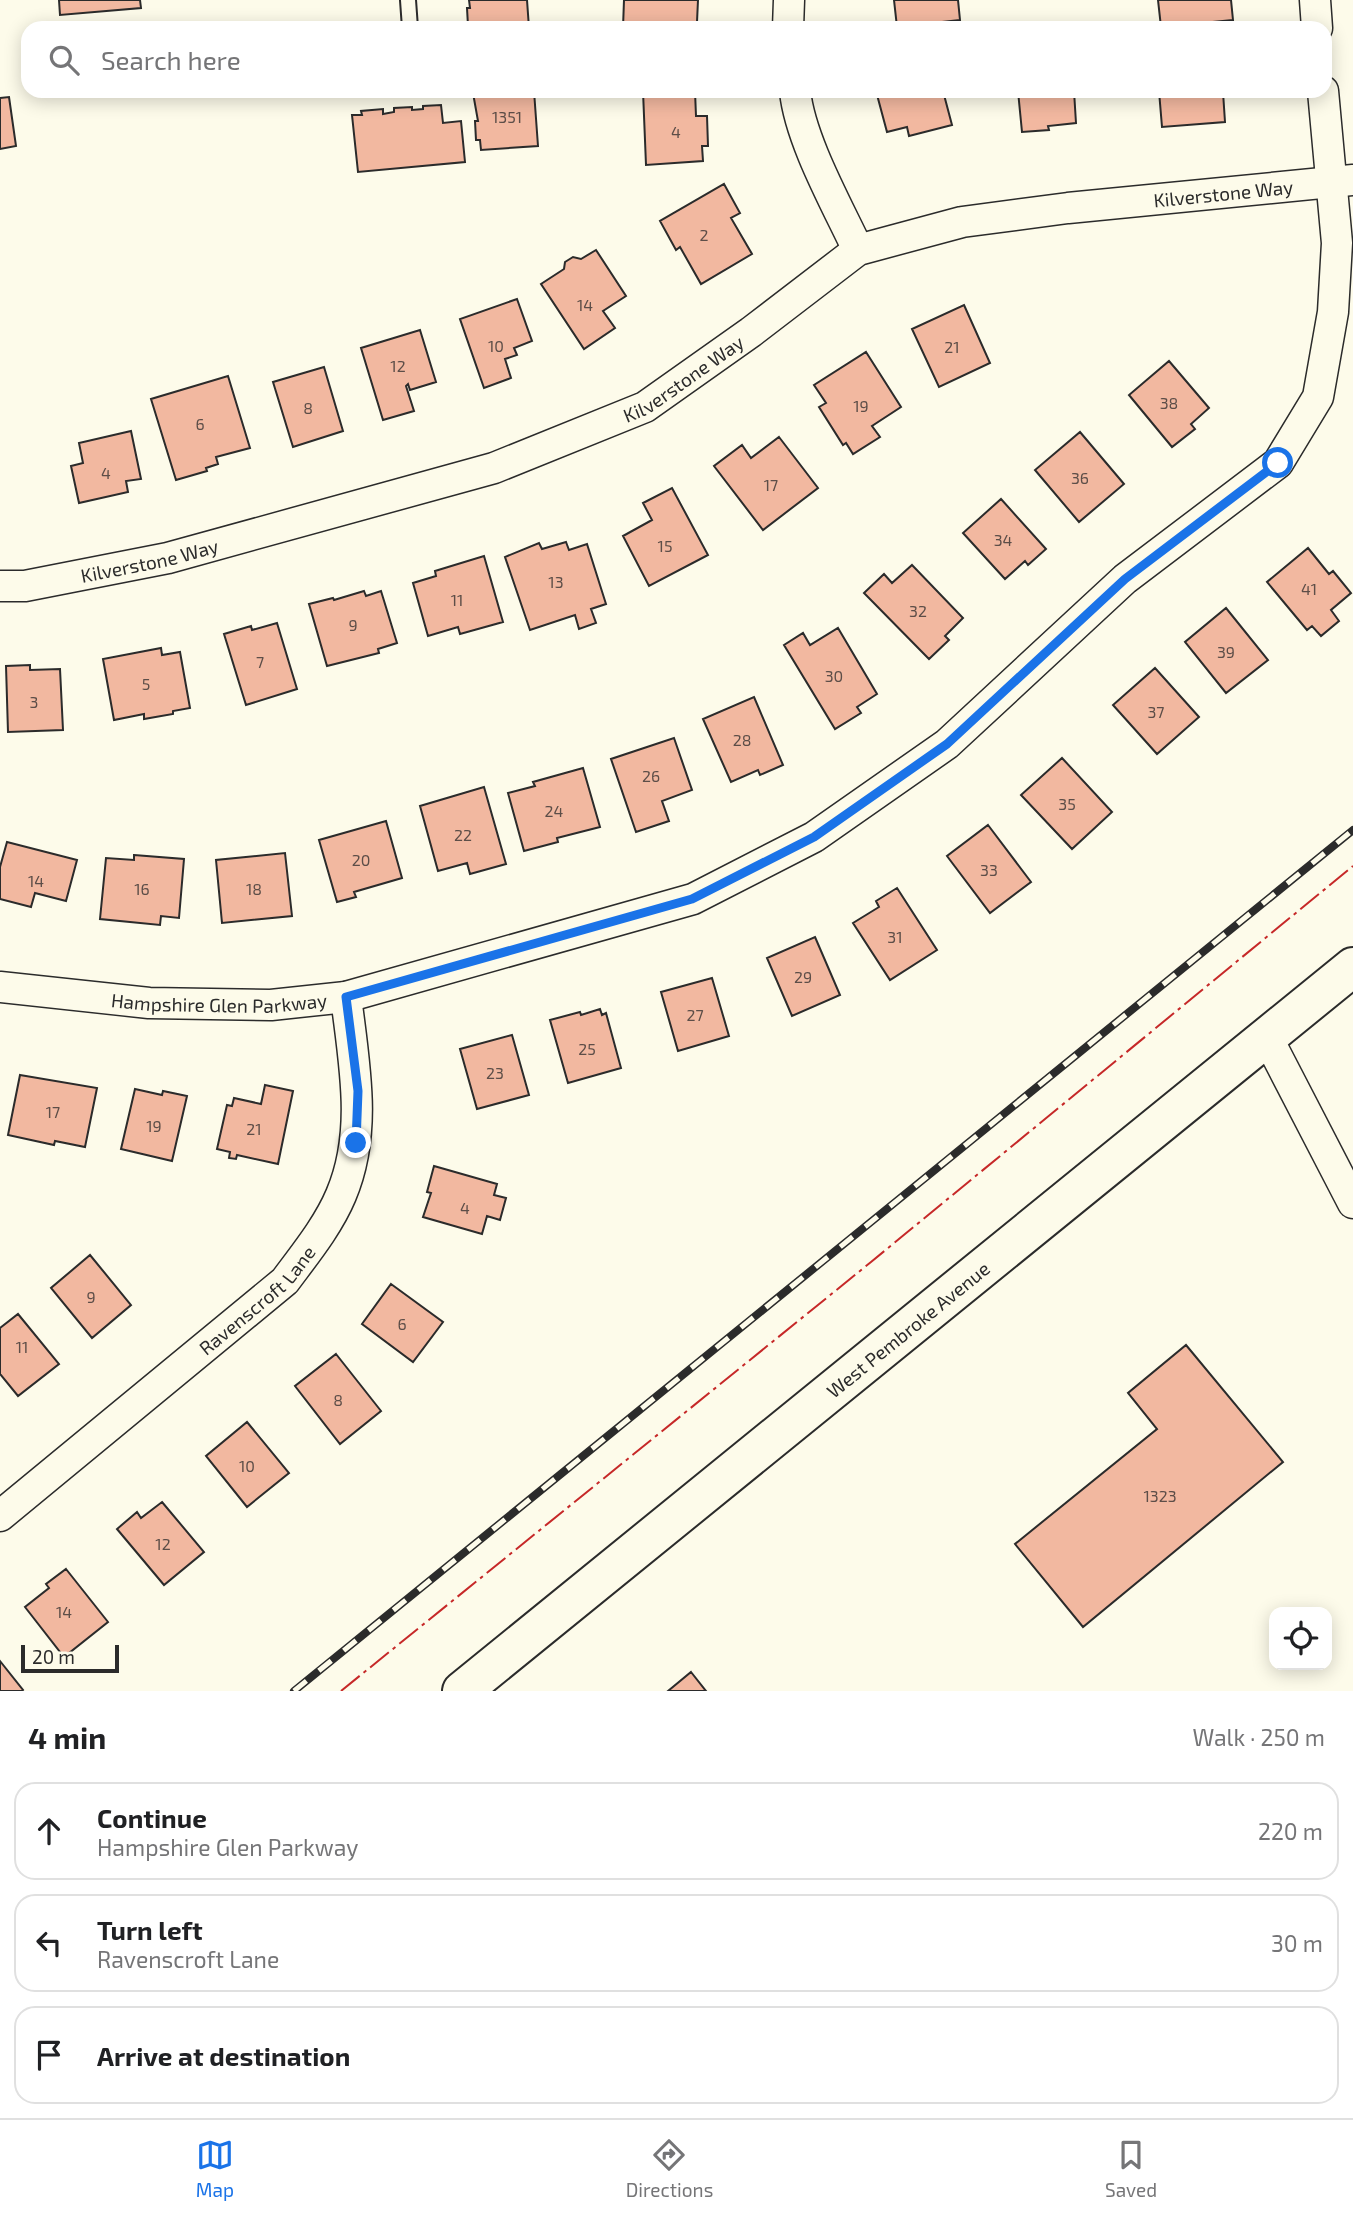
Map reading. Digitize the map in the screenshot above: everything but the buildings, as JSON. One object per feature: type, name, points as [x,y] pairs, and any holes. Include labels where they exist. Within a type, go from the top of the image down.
[{"type":"main road","name":"West Pembroke Avenue","points":[[462,1691],[1353,967]]},
{"type":"street","points":[[788,21],[789,0]]},
{"type":"street","points":[[1315,0],[1316,21]]},
{"type":"street","points":[[796,98],[816,161],[858,250]]},
{"type":"street","name":"Hampshire Glen Parkway","points":[[0,987],[149,1003],[271,1005],[346,997],[692,899],[814,837],[947,744],[1125,579],[1278,463],[1318,397],[1333,312],[1342,181],[1324,98]]},
{"type":"street","name":"Kilverstone Way","points":[[0,586],[25,586],[168,558],[494,468],[645,407],[751,332],[858,250],[962,222],[1068,208],[1342,181]]},
{"type":"street","name":"Ravenscroft Lane","points":[[0,1516],[285,1281],[313,1244],[341,1195],[356,1143],[358,1091],[346,997]]},
{"type":"street","points":[[1267,1037],[1353,1203]]},
{"type":"lane","points":[[408,0],[410,21]]},
{"type":"railway","points":[[294,1691],[1353,830]]},
{"type":"power","points":[[341,1691],[871,1262],[1353,866]]},
{"type":"route","points":[[356,1143],[358,1091],[346,997],[692,899],[814,837],[947,744],[1125,579],[1278,463]]}]
